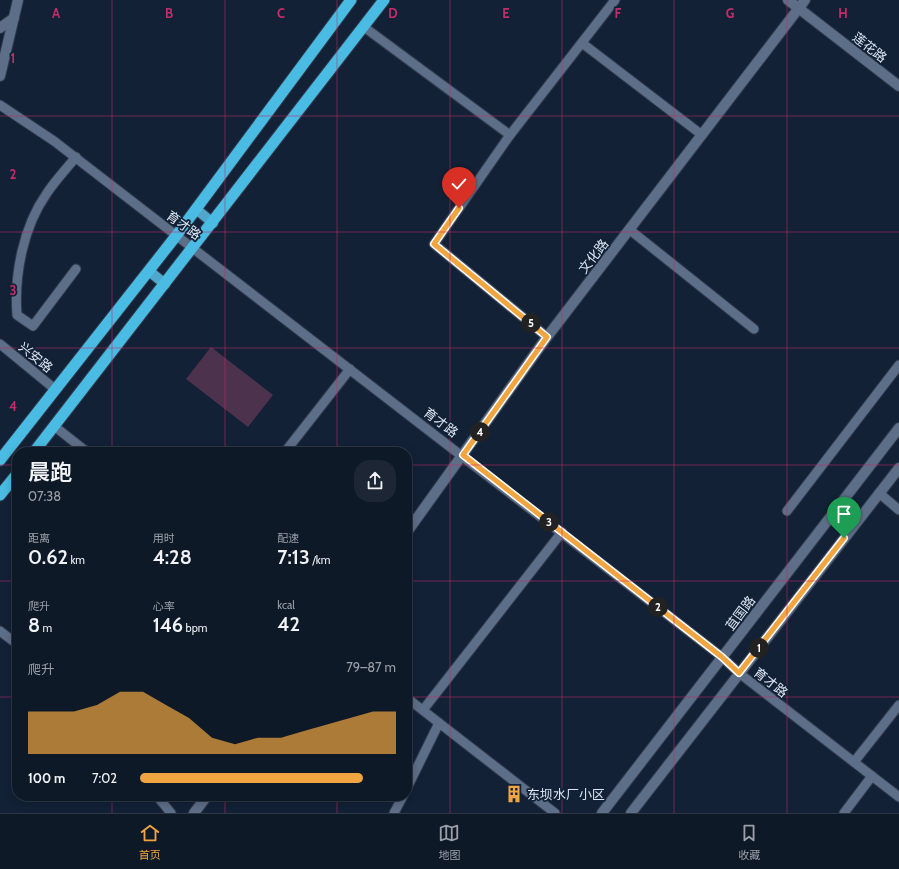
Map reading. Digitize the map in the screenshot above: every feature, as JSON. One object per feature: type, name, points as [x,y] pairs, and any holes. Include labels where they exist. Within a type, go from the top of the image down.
[{"type":"highway","points":[[0,460],[176,236],[351,0]]},
{"type":"highway","points":[[38,447],[194,248],[384,0]]},
{"type":"highway","points":[[0,496],[12,480]]},
{"type":"main road","points":[[196,209],[213,223]]},
{"type":"main road","points":[[149,271],[165,284]]},
{"type":"street","points":[[0,76],[18,0]]},
{"type":"street","points":[[547,337],[434,244],[510,135],[615,0]]},
{"type":"street","name":"莲花路","points":[[788,0],[899,86]]},
{"type":"street","name":"文化路","points":[[412,525],[547,337],[805,0]]},
{"type":"street","points":[[0,28],[14,18]]},
{"type":"street","points":[[364,27],[510,135]]},
{"type":"street","points":[[582,43],[702,135]]},
{"type":"street","name":"育才路","points":[[0,105],[76,157],[176,236],[194,248],[463,455],[722,657],[739,673],[899,796]]},
{"type":"street","points":[[76,157],[46,194],[29,227],[19,266],[17,315],[33,326],[76,270]]},
{"type":"street","points":[[630,230],[754,329]]},
{"type":"street","name":"兴安路","points":[[0,344],[56,390]]},
{"type":"street","points":[[787,511],[899,365]]},
{"type":"street","points":[[289,447],[350,369]]},
{"type":"street","points":[[54,426],[81,447]]},
{"type":"street","name":"苴国路","points":[[602,813],[899,428]]},
{"type":"street","points":[[631,813],[899,468]]},
{"type":"street","points":[[879,494],[899,510]]},
{"type":"street","points":[[423,710],[562,532]]},
{"type":"street","points":[[0,632],[12,640]]},
{"type":"street","points":[[412,702],[555,813]]},
{"type":"street","points":[[854,762],[899,705]]},
{"type":"street","points":[[412,778],[440,723]]},
{"type":"street","points":[[844,813],[872,776]]},
{"type":"street","points":[[161,801],[171,813]]},
{"type":"street","points":[[194,813],[203,801]]},
{"type":"street","points":[[394,813],[400,801]]},
{"type":"shaded area","points":[[211,347],[273,395],[248,427],[186,379]]},
{"type":"place","name":"东坝水厂小区","points":[[514,794]]},
{"type":"route","points":[[459,208],[434,244],[547,337],[463,455],[722,657],[739,673],[844,538]]}]
